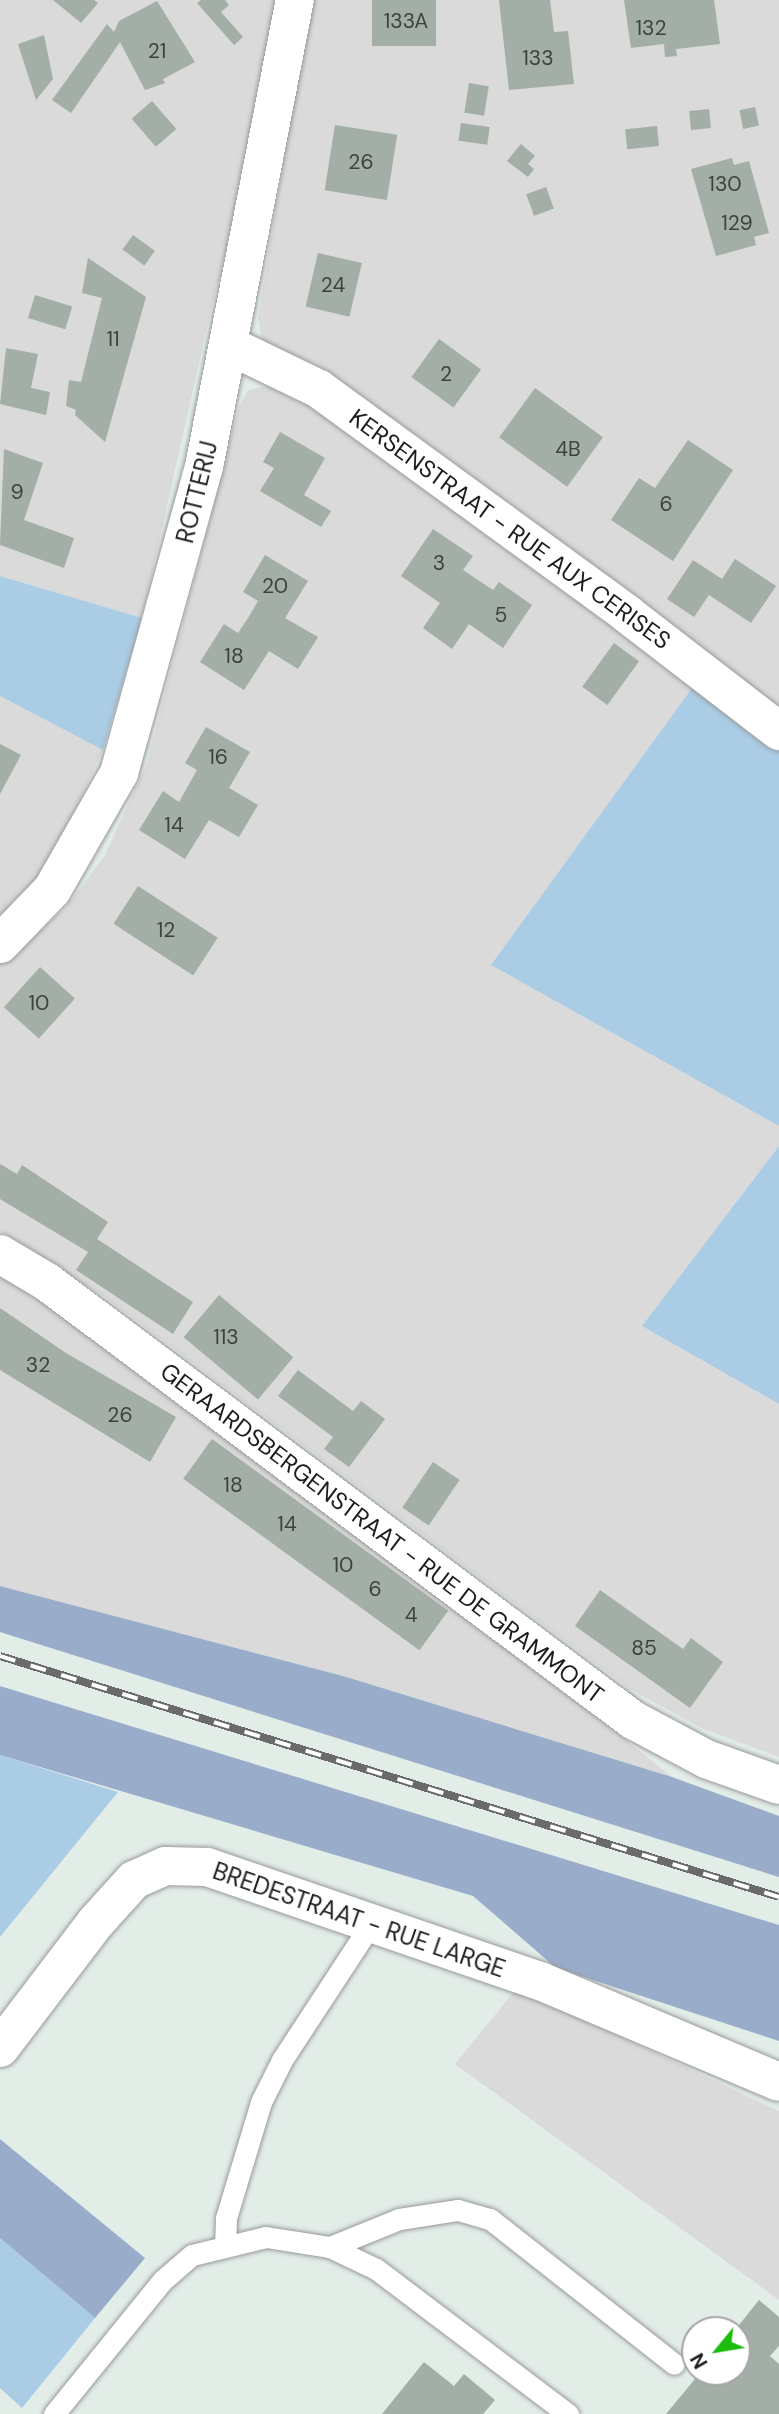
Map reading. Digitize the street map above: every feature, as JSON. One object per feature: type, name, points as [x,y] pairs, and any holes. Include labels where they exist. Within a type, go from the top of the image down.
[{"type":"street","name":"ROTTERIJ","points":[[0,944],[52,890],[119,773],[201,480],[230,345],[295,0]]},
{"type":"street","name":"KERSENSTRAAT - RUE AUX CERISES","points":[[230,345],[319,389],[627,614],[779,731]]},
{"type":"street","name":"GERAARDSBERGENSTRAAT - RUE DE GRAMMONT","points":[[0,1254],[47,1282],[633,1720],[706,1759],[779,1786]]},
{"type":"street","name":"BREDESTRAAT - RUE LARGE","points":[[0,2048],[96,1922],[134,1880],[165,1866],[207,1867],[540,1981],[779,2082]]},
{"type":"lane","points":[[225,2247],[226,2218],[261,2102],[282,2060],[371,1924]]},
{"type":"lane","points":[[330,2247],[399,2219],[458,2210],[490,2219],[674,2364]]},
{"type":"lane","points":[[54,2414],[163,2280],[192,2255],[265,2237],[330,2247],[376,2269],[568,2414]]},
{"type":"shaded area","points":[[0,0],[280,0],[250,159],[212,305],[142,618],[0,576]]},
{"type":"shaded area","points":[[310,0],[779,0],[779,718],[275,352],[262,338],[258,318]]},
{"type":"shaded area","points":[[288,381],[695,684],[491,965],[779,1126],[779,1146],[642,1326],[779,1404],[779,1757],[701,1728],[630,1689],[106,1298],[0,1231],[0,963],[64,910],[105,855],[147,763],[239,407],[248,390]]},
{"type":"shaded area","points":[[0,576],[142,618],[103,750],[0,696]]},
{"type":"shaded area","points":[[695,684],[779,746],[779,1126],[491,965]]},
{"type":"shaded area","points":[[0,696],[103,750],[58,848],[20,900],[0,916]]},
{"type":"shaded area","points":[[779,1146],[779,1404],[642,1326]]},
{"type":"shaded area","points":[[0,1274],[170,1390],[478,1622],[672,1777],[343,1676],[0,1586]]},
{"type":"shaded area","points":[[0,1586],[343,1676],[672,1777],[779,1816],[779,1877],[0,1632]]},
{"type":"shaded area","points":[[0,1686],[779,1925],[779,2041],[556,1968],[473,1896],[0,1755]]},
{"type":"shaded area","points":[[0,1755],[118,1792],[0,1937]]},
{"type":"shaded area","points":[[517,1988],[779,2111],[779,2300],[455,2064]]},
{"type":"shaded area","points":[[0,2139],[145,2258],[95,2318],[0,2238]]},
{"type":"shaded area","points":[[0,2238],[95,2318],[22,2408],[0,2388]]},
{"type":"building","points":[[53,0],[94,0],[98,3],[81,23]]},
{"type":"building","points":[[201,0],[225,0],[229,5],[221,12],[243,37],[234,45],[197,3]]},
{"type":"building","points":[[372,0],[436,0],[436,46],[372,46]]},
{"type":"building","points":[[499,0],[550,0],[554,32],[568,31],[574,84],[509,90]]},
{"type":"building","points":[[624,0],[714,0],[720,44],[676,49],[677,56],[665,57],[664,44],[631,48]]},
{"type":"building","points":[[157,1],[195,62],[163,79],[165,83],[145,90],[120,42],[71,113],[52,100],[107,24],[114,32],[119,21]]},
{"type":"building","points":[[44,35],[53,79],[36,100],[18,44]]},
{"type":"building","points":[[469,83],[489,86],[484,116],[464,113]]},
{"type":"building","points":[[152,101],[176,129],[156,147],[132,119]]},
{"type":"building","points":[[755,107],[759,126],[743,129],[739,110]]},
{"type":"building","points":[[709,109],[711,128],[691,130],[689,111]]},
{"type":"building","points":[[461,123],[490,127],[487,145],[458,141]]},
{"type":"building","points":[[335,125],[397,135],[387,200],[325,190]]},
{"type":"building","points":[[657,126],[659,146],[627,149],[625,129]]},
{"type":"building","points":[[521,144],[535,156],[528,164],[534,169],[528,177],[507,161]]},
{"type":"building","points":[[732,158],[734,165],[749,161],[769,233],[754,237],[756,245],[716,256],[691,169]]},
{"type":"building","points":[[546,187],[554,209],[534,216],[526,194]]},
{"type":"building","points":[[133,235],[155,251],[144,265],[122,250]]},
{"type":"building","points":[[318,253],[362,263],[349,317],[306,307]]},
{"type":"building","points":[[88,258],[146,297],[105,442],[75,415],[76,410],[66,406],[69,380],[81,382],[102,298],[82,293]]},
{"type":"building","points":[[35,295],[72,306],[65,329],[28,318]]},
{"type":"building","points":[[439,339],[481,370],[453,408],[411,377]]},
{"type":"building","points":[[6,348],[38,354],[31,388],[50,392],[46,415],[0,404]]},
{"type":"building","points":[[535,388],[603,437],[567,487],[499,437]]},
{"type":"building","points":[[280,432],[325,458],[304,495],[331,511],[321,527],[260,491],[274,468],[263,462]]},
{"type":"building","points":[[688,440],[733,470],[673,561],[611,520],[639,478],[655,488]]},
{"type":"building","points":[[4,449],[43,463],[24,520],[74,538],[64,568],[0,545]]},
{"type":"building","points":[[433,529],[473,556],[463,570],[493,590],[499,582],[532,605],[503,648],[469,624],[452,649],[423,628],[440,603],[401,576]]},
{"type":"building","points":[[265,555],[308,581],[285,618],[318,637],[298,669],[269,651],[244,690],[200,662],[224,624],[238,633],[248,618],[258,601],[243,592]]},
{"type":"building","points":[[735,559],[776,586],[751,623],[709,595],[694,617],[667,599],[693,560],[722,579]]},
{"type":"building","points":[[614,643],[639,661],[607,705],[582,687]]},
{"type":"building","points":[[206,727],[250,752],[229,788],[258,805],[239,837],[209,820],[185,859],[139,830],[163,791],[179,802],[197,770],[185,763]]},
{"type":"building","points":[[0,744],[21,755],[0,794]]},
{"type":"building","points":[[138,886],[218,938],[193,975],[113,924]]},
{"type":"building","points":[[40,967],[75,998],[39,1039],[4,1007]]},
{"type":"building","points":[[0,1164],[17,1174],[22,1165],[108,1222],[97,1239],[193,1302],[173,1334],[76,1270],[88,1252],[0,1199]]},
{"type":"building","points":[[219,1295],[293,1357],[258,1399],[184,1337]]},
{"type":"building","points":[[0,1308],[66,1353],[176,1417],[150,1462],[0,1370]]},
{"type":"building","points":[[298,1370],[353,1411],[361,1401],[385,1419],[349,1467],[324,1449],[333,1437],[278,1396]]},
{"type":"building","points":[[212,1439],[448,1611],[419,1650],[183,1479]]},
{"type":"building","points":[[433,1462],[460,1480],[429,1525],[402,1508]]},
{"type":"building","points":[[600,1590],[683,1649],[691,1638],[723,1662],[690,1708],[575,1626]]},
{"type":"building","points":[[759,2300],[779,2317],[779,2346],[770,2356],[779,2364],[779,2414],[666,2414],[689,2386],[751,2386],[751,2316],[746,2316]]},
{"type":"building","points":[[424,2362],[454,2386],[464,2374],[495,2400],[483,2414],[382,2414]]},
{"type":"railway","points":[[0,1656],[779,1897]]}]
